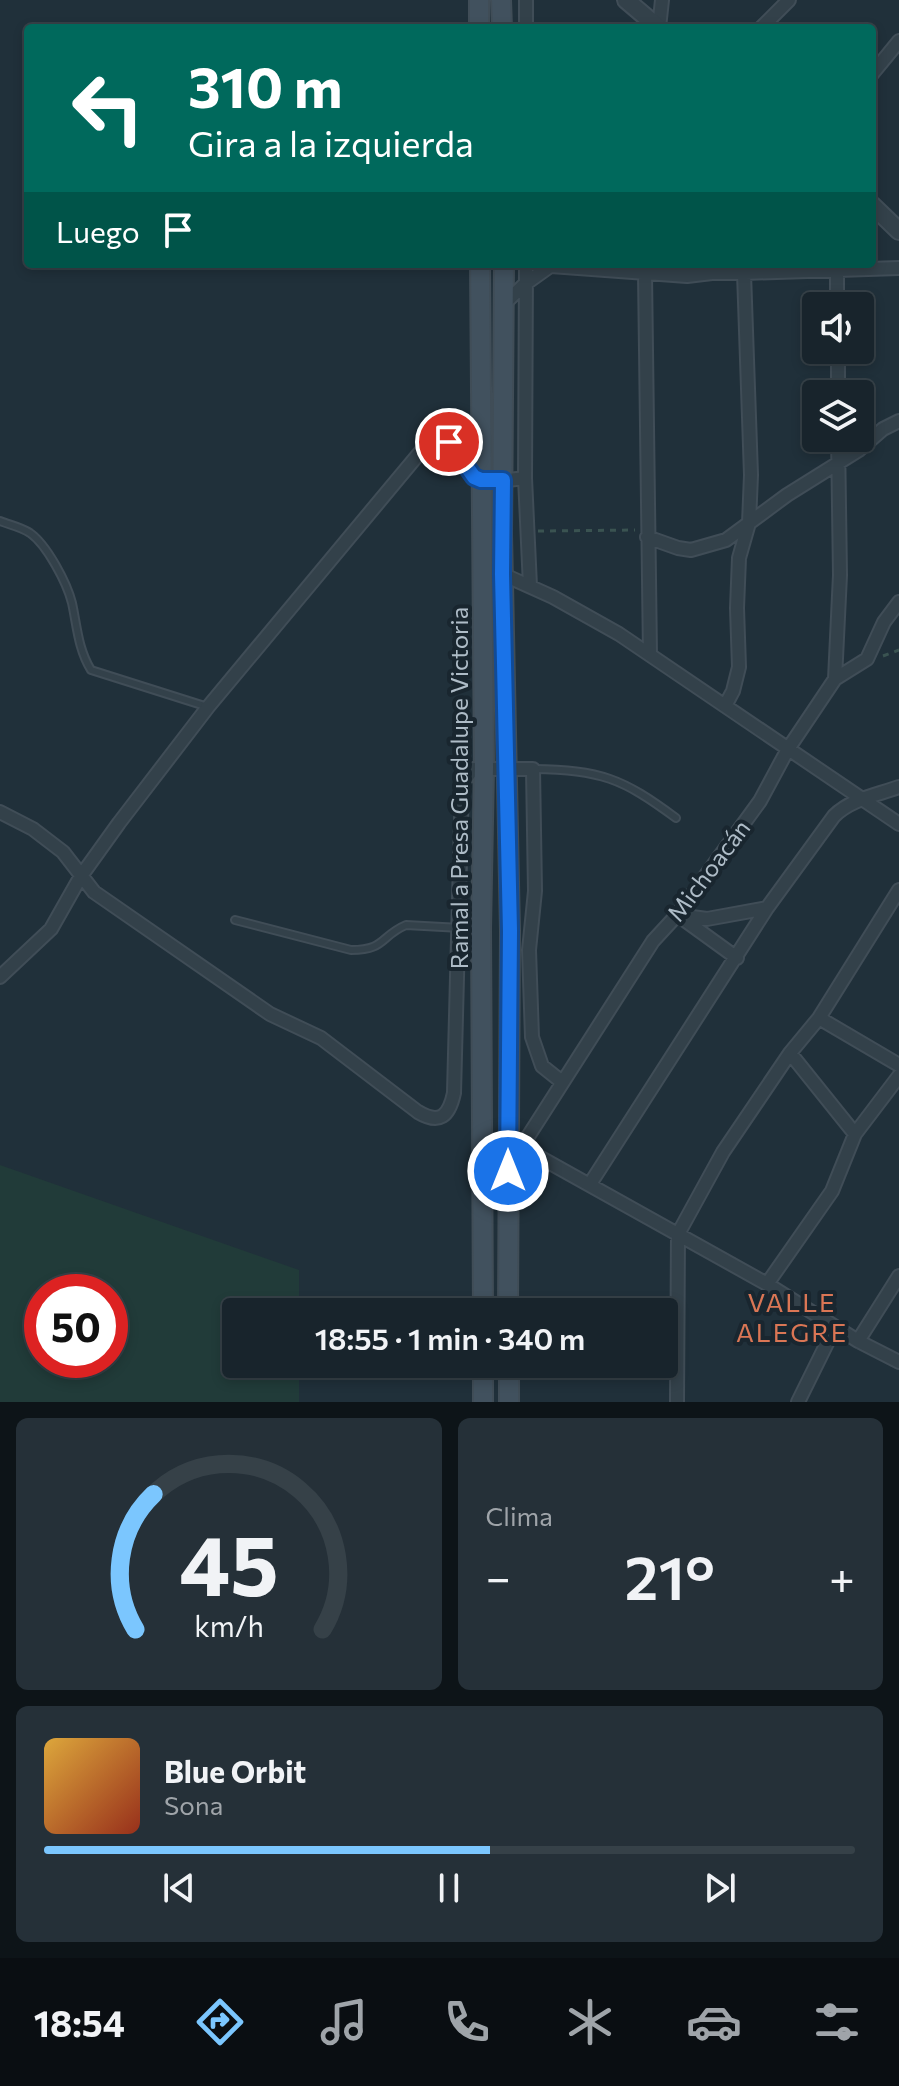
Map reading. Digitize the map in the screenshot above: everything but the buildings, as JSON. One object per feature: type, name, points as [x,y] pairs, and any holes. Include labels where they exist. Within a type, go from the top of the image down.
[{"type":"main road","points":[[479,0],[479,24]]},
{"type":"main road","points":[[501,0],[502,24]]},
{"type":"main road","name":"Ramal a Presa Guadalupe Victoria","points":[[480,268],[484,767],[481,929],[483,1298]]},
{"type":"main road","name":"Ramal a Presa Guadalupe Victoria","points":[[504,268],[502,574],[515,1143],[509,1298]]},
{"type":"main road","points":[[483,1378],[483,1402]]},
{"type":"main road","points":[[509,1378],[509,1402]]},
{"type":"street","points":[[526,0],[526,24]]},
{"type":"street","points":[[626,0],[654,24]]},
{"type":"street","points":[[659,24],[662,0]]},
{"type":"street","points":[[765,24],[789,0]]},
{"type":"street","points":[[876,69],[899,41]]},
{"type":"street","points":[[876,208],[898,227]]},
{"type":"street","points":[[526,268],[525,478],[530,586]]},
{"type":"street","points":[[504,304],[548,268]]},
{"type":"street","points":[[583,268],[687,276],[716,268],[744,273],[899,268]]},
{"type":"street","points":[[837,271],[837,292]]},
{"type":"street","points":[[725,706],[739,667],[739,558],[749,523],[751,475],[744,273]]},
{"type":"street","points":[[645,274],[650,655]]},
{"type":"street","points":[[647,533],[678,548],[691,550],[726,540],[787,495],[899,421]]},
{"type":"street","points":[[0,977],[51,929],[81,876],[208,707],[422,450],[441,440],[449,442],[474,477],[481,480],[525,478]]},
{"type":"street","points":[[835,679],[840,575],[838,452]]},
{"type":"street","points":[[502,574],[588,615],[899,824]]},
{"type":"street","name":"Michoacán","points":[[515,1143],[562,1082],[653,941],[677,915],[760,801],[788,749],[835,679],[867,659],[884,622],[899,602]]},
{"type":"street","points":[[0,812],[33,829],[63,852],[94,892],[270,1014],[321,1038],[427,1117],[446,1114],[451,1109],[454,1093],[462,784],[473,769],[533,769],[535,891],[529,950],[532,1037],[542,1066],[562,1082]]},
{"type":"street","points":[[590,1184],[767,908],[834,816],[847,803],[899,787]]},
{"type":"street","points":[[677,1402],[678,1234],[723,1152],[790,1053],[819,1018],[899,890]]},
{"type":"street","points":[[677,915],[707,919],[767,908]]},
{"type":"street","points":[[677,915],[737,958]]},
{"type":"street","points":[[819,1018],[899,1065]]},
{"type":"street","points":[[790,1053],[855,1134]]},
{"type":"street","points":[[767,1284],[832,1191],[855,1134],[899,1076]]},
{"type":"street","points":[[515,1143],[899,1362]]},
{"type":"street","points":[[858,1341],[899,1276]]},
{"type":"street","points":[[798,1402],[835,1327]]},
{"type":"lane","points":[[0,521],[28,532],[50,557],[72,601],[80,645],[91,670],[208,707]]},
{"type":"lane","points":[[533,769],[610,777],[646,796],[676,818]]},
{"type":"lane","points":[[235,920],[351,950],[378,947],[397,929],[406,925],[481,929]]},
{"type":"path","points":[[527,531],[647,533]]},
{"type":"green space","points":[[0,1165],[299,1270],[299,1298],[222,1298],[222,1378],[299,1378],[299,1402],[0,1402]]},
{"type":"district","name":"VALLE ALEGRE","points":[[792,1316]]},
{"type":"route","points":[[449,442],[474,477],[503,480],[502,574],[510,931],[508,1171]]}]
